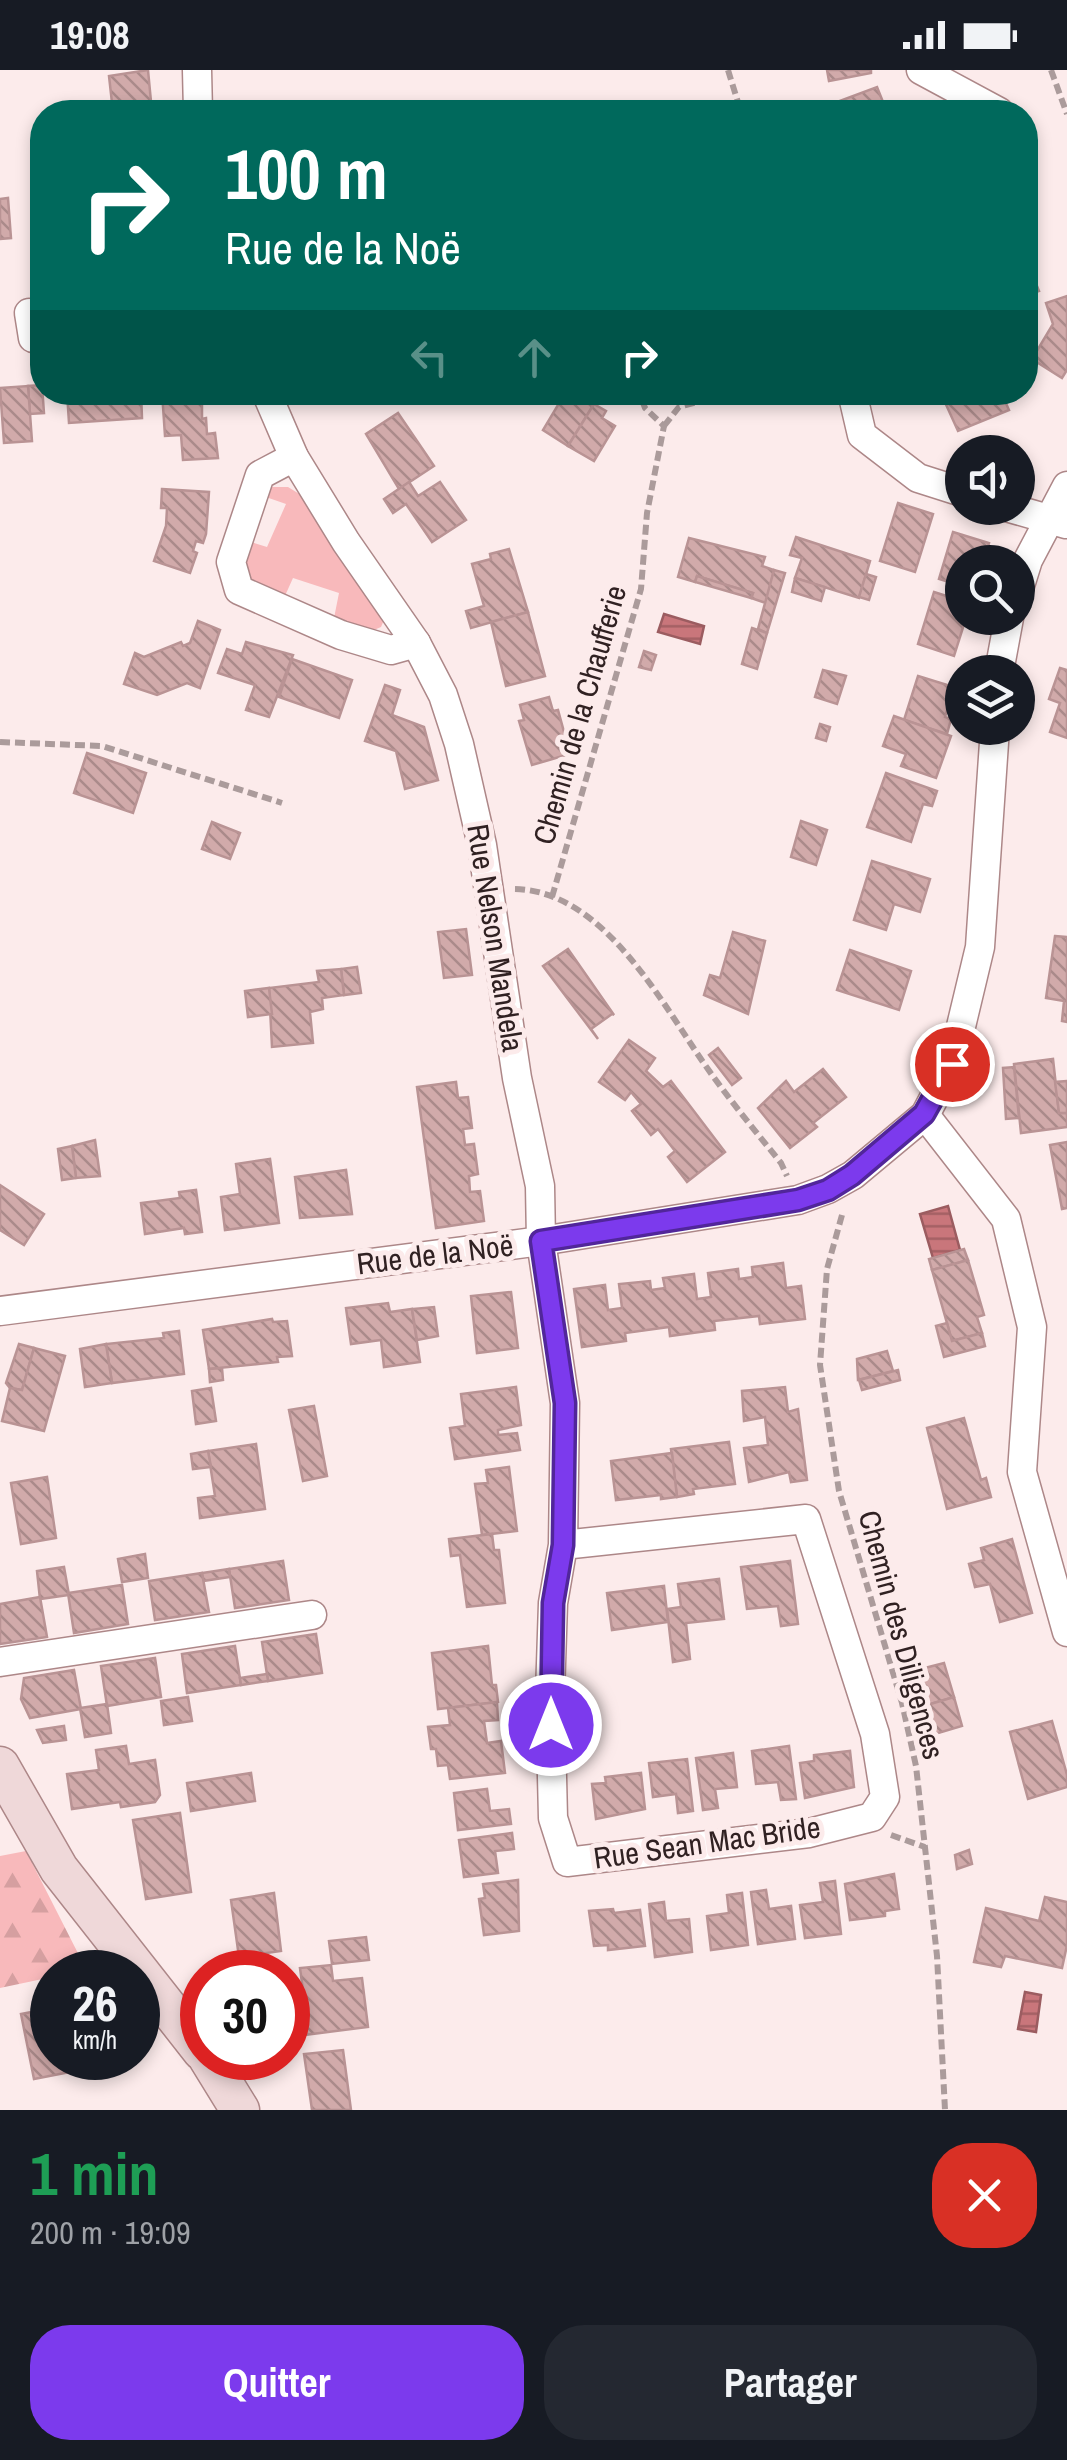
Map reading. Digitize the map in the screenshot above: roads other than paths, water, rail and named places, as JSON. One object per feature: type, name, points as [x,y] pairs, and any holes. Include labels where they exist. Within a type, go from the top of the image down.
[{"type":"main road","points":[[0,1766],[59,1869],[180,2023]]},
{"type":"main road","points":[[222,2080],[240,2110]]},
{"type":"street","points":[[197,70],[198,100]]},
{"type":"street","points":[[921,70],[977,100]]},
{"type":"street","name":"Rue Nelson Mandela","points":[[272,405],[294,457],[346,542],[416,643],[442,695],[459,744],[489,888],[517,1078],[540,1186],[541,1241]]},
{"type":"street","points":[[855,405],[862,435],[918,478],[945,487]]},
{"type":"street","points":[[294,457],[260,475],[231,562],[239,590],[341,635],[391,650],[416,643]]},
{"type":"street","points":[[1035,551],[1058,522],[1067,486]]},
{"type":"street","name":"Rue de la Noë","points":[[0,1310],[541,1241],[798,1200],[828,1190],[852,1175],[924,1114],[952,1064],[980,947],[994,745]]},
{"type":"street","points":[[924,1114],[1006,1219],[1032,1327],[1022,1472],[1067,1632]]},
{"type":"street","name":"Rue Sean Mac Bride","points":[[541,1241],[565,1403],[563,1545],[553,1603],[550,1694],[553,1818],[567,1862],[809,1833],[872,1816],[885,1798],[874,1734],[806,1519],[563,1545]]},
{"type":"street","points":[[0,1662],[312,1615]]}]
